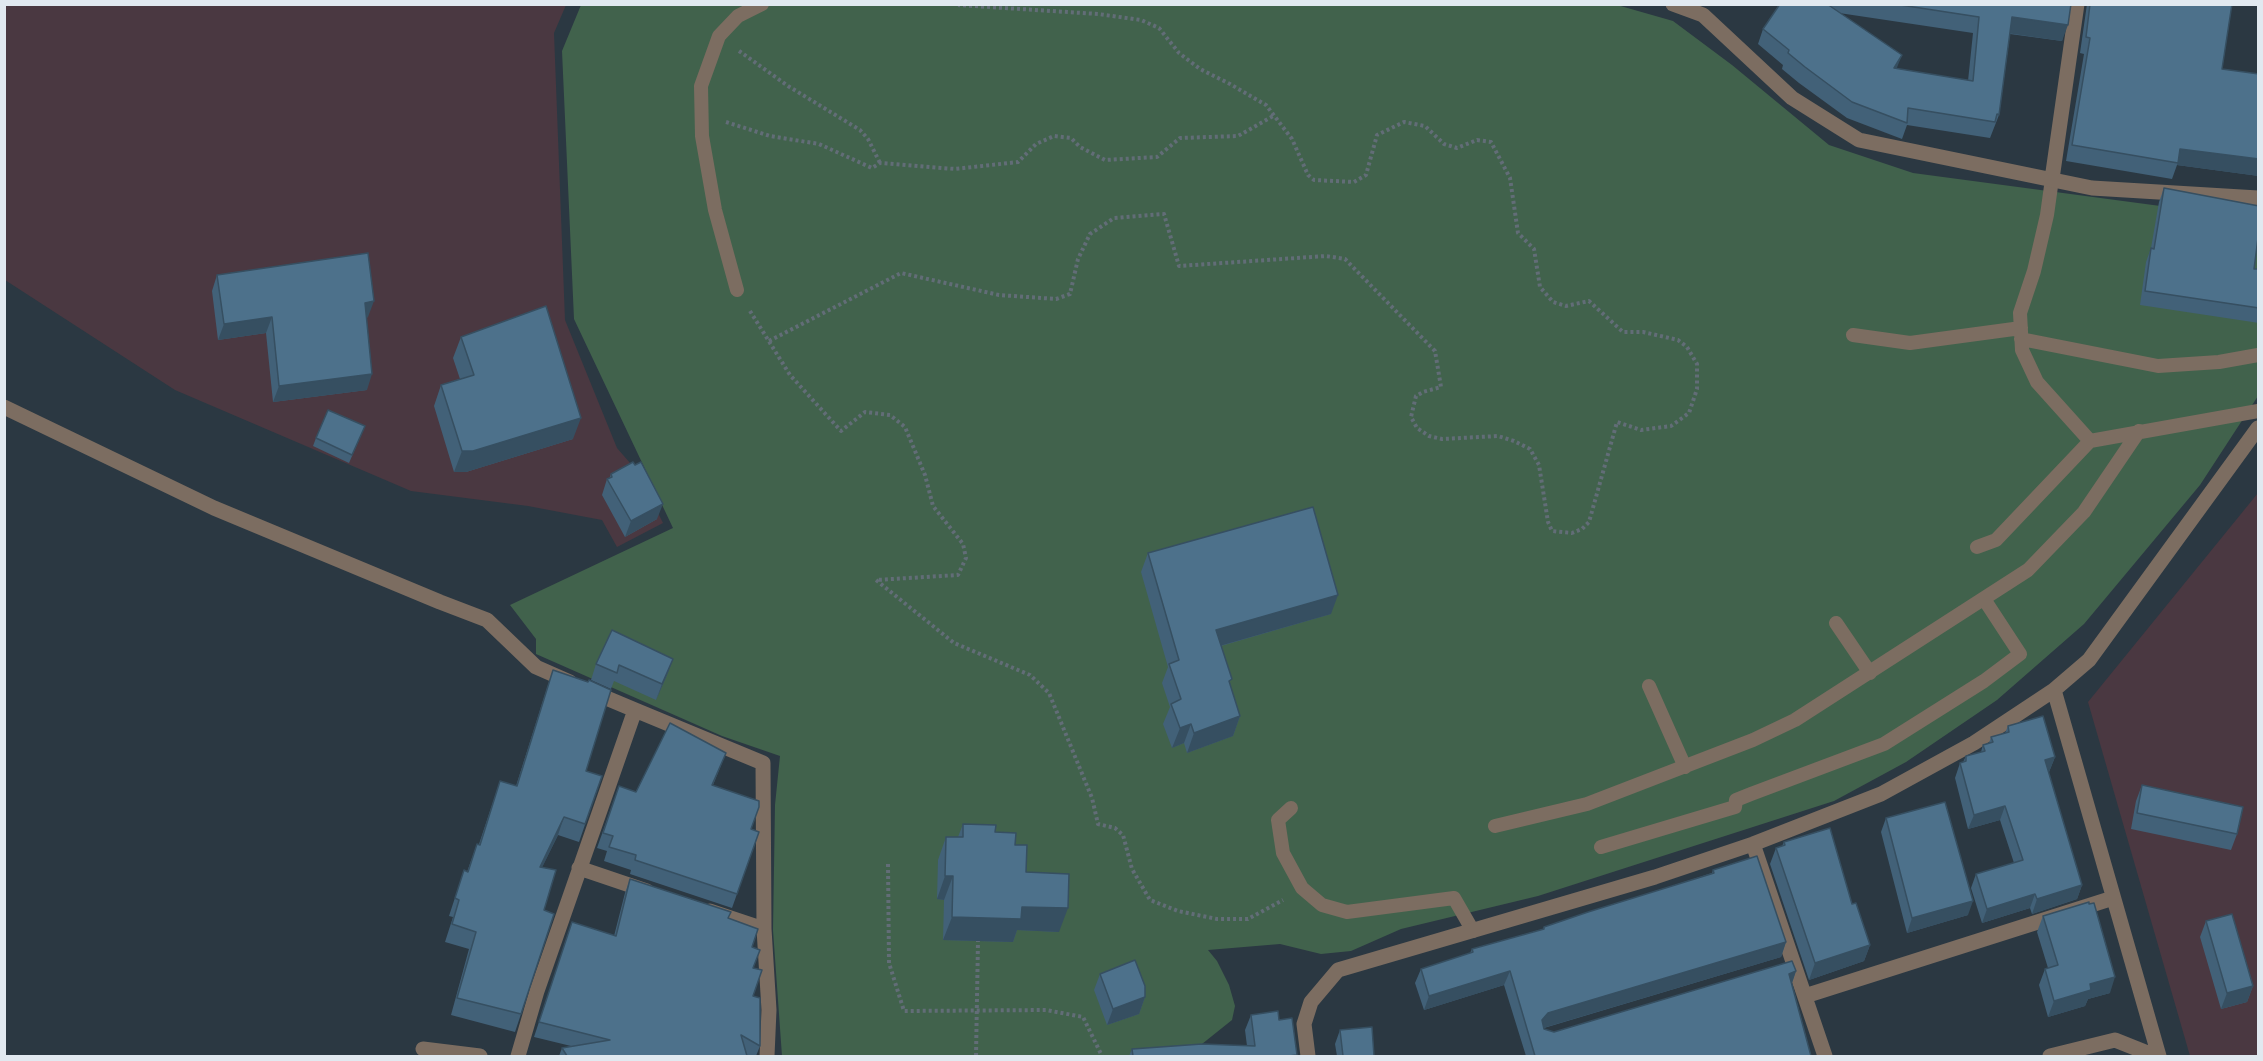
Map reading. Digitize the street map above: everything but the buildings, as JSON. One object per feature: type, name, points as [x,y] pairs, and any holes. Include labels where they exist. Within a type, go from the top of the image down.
[{"type":"street","points":[[1673,4],[1703,15],[1792,98],[1859,140],[2092,188],[2259,198]]},
{"type":"street","points":[[2052,179],[2077,4]]},
{"type":"street","points":[[4,407],[214,507],[487,620],[536,667],[763,763],[764,929],[769,1010],[766,1056]]},
{"type":"street","points":[[1308,1056],[1304,1024],[1311,1002],[1338,970],[1655,877],[1753,844],[1881,794],[1974,743],[2054,690],[2089,660],[2259,428]]},
{"type":"street","points":[[2054,690],[2157,1056]]},
{"type":"street","points":[[518,1056],[537,991],[635,710]]},
{"type":"street","points":[[1753,844],[1788,965],[1805,996],[1825,1056]]},
{"type":"street","points":[[579,868],[666,897]]},
{"type":"street","points":[[1805,996],[2113,898]]},
{"type":"street","points":[[698,907],[764,929]]},
{"type":"street","points":[[2050,1056],[2115,1040],[2157,1056]]},
{"type":"street","points":[[423,1049],[480,1056]]},
{"type":"lane","points":[[737,290],[715,210],[702,128],[701,86],[719,36],[738,16],[762,4]]},
{"type":"lane","points":[[2052,179],[2047,215],[2034,272],[2020,313],[2022,350],[2037,382],[2090,441]]},
{"type":"lane","points":[[1853,335],[1910,343],[2021,334],[2158,366],[2219,363],[2259,355]]},
{"type":"lane","points":[[1977,547],[1996,540],[2090,441],[2259,411]]},
{"type":"lane","points":[[1495,826],[1587,804],[1753,740],[1795,720],[2028,570],[2084,512],[2139,431]]},
{"type":"lane","points":[[1601,847],[1735,807],[1736,800],[1884,744],[1984,681],[2020,654],[1984,599]]},
{"type":"lane","points":[[1836,623],[1870,673]]},
{"type":"lane","points":[[1649,686],[1684,767]]},
{"type":"lane","points":[[1291,808],[1278,820],[1283,853],[1302,888],[1322,905],[1347,912],[1454,898],[1473,931]]},
{"type":"path","points":[[769,341],[901,273],[999,295],[1056,299],[1070,294],[1078,259],[1090,234],[1114,218],[1164,214],[1179,266],[1326,256],[1345,260],[1435,351],[1441,387],[1416,396],[1411,417],[1417,428],[1429,436],[1442,439],[1498,436],[1530,449],[1539,465],[1548,522],[1552,531],[1572,533],[1582,529],[1589,522],[1617,422],[1641,430],[1671,426],[1689,413],[1698,389],[1697,363],[1687,347],[1678,340],[1643,332],[1623,332],[1589,302],[1566,306],[1553,302],[1540,287],[1534,249],[1518,233],[1510,178],[1491,142],[1478,140],[1457,148],[1444,144],[1425,126],[1404,122],[1377,135],[1366,175],[1354,183],[1314,180],[1308,175],[1292,139],[1266,105],[1200,69],[1179,53],[1159,28],[1141,20],[1098,14],[958,5]]},
{"type":"path","points":[[719,36],[788,86],[860,130],[868,139],[880,164]]},
{"type":"path","points":[[702,128],[721,120],[770,136],[819,144],[872,168],[880,164],[955,169],[1018,162],[1036,144],[1054,136],[1071,138],[1080,147],[1105,160],[1157,157],[1180,138],[1238,136],[1275,115]]},
{"type":"path","points":[[737,290],[790,375],[841,431],[865,412],[890,414],[905,427],[925,475],[933,506],[963,544],[966,558],[958,575],[876,580],[954,643],[1030,675],[1049,693],[1092,798],[1098,824],[1115,828],[1123,835],[1132,869],[1150,900],[1178,911],[1217,919],[1248,919],[1271,908],[1302,888]]},
{"type":"path","points":[[888,864],[889,963],[904,1011],[1046,1010],[1083,1017],[1102,1056]]},
{"type":"path","points":[[976,1056],[978,941]]},
{"type":"shaded area","points":[[4,5],[566,5],[554,33],[565,320],[617,448],[637,471],[663,523],[617,547],[602,520],[528,506],[411,491],[175,390],[5,280]]},
{"type":"shaded area","points":[[2258,493],[2258,1056],[2190,1056],[2088,702]]},
{"type":"green space","points":[[581,5],[1617,5],[1673,21],[1732,65],[1829,145],[1913,173],[2258,219],[2258,396],[2200,485],[2084,624],[1997,700],[1906,762],[1834,801],[1538,896],[1401,929],[1351,951],[1321,954],[1280,944],[1208,950],[1217,961],[1229,985],[1235,1006],[1232,1020],[1187,1056],[782,1056],[773,930],[775,805],[780,756],[722,736],[536,654],[536,639],[510,605],[673,528],[574,319],[562,51]]}]
